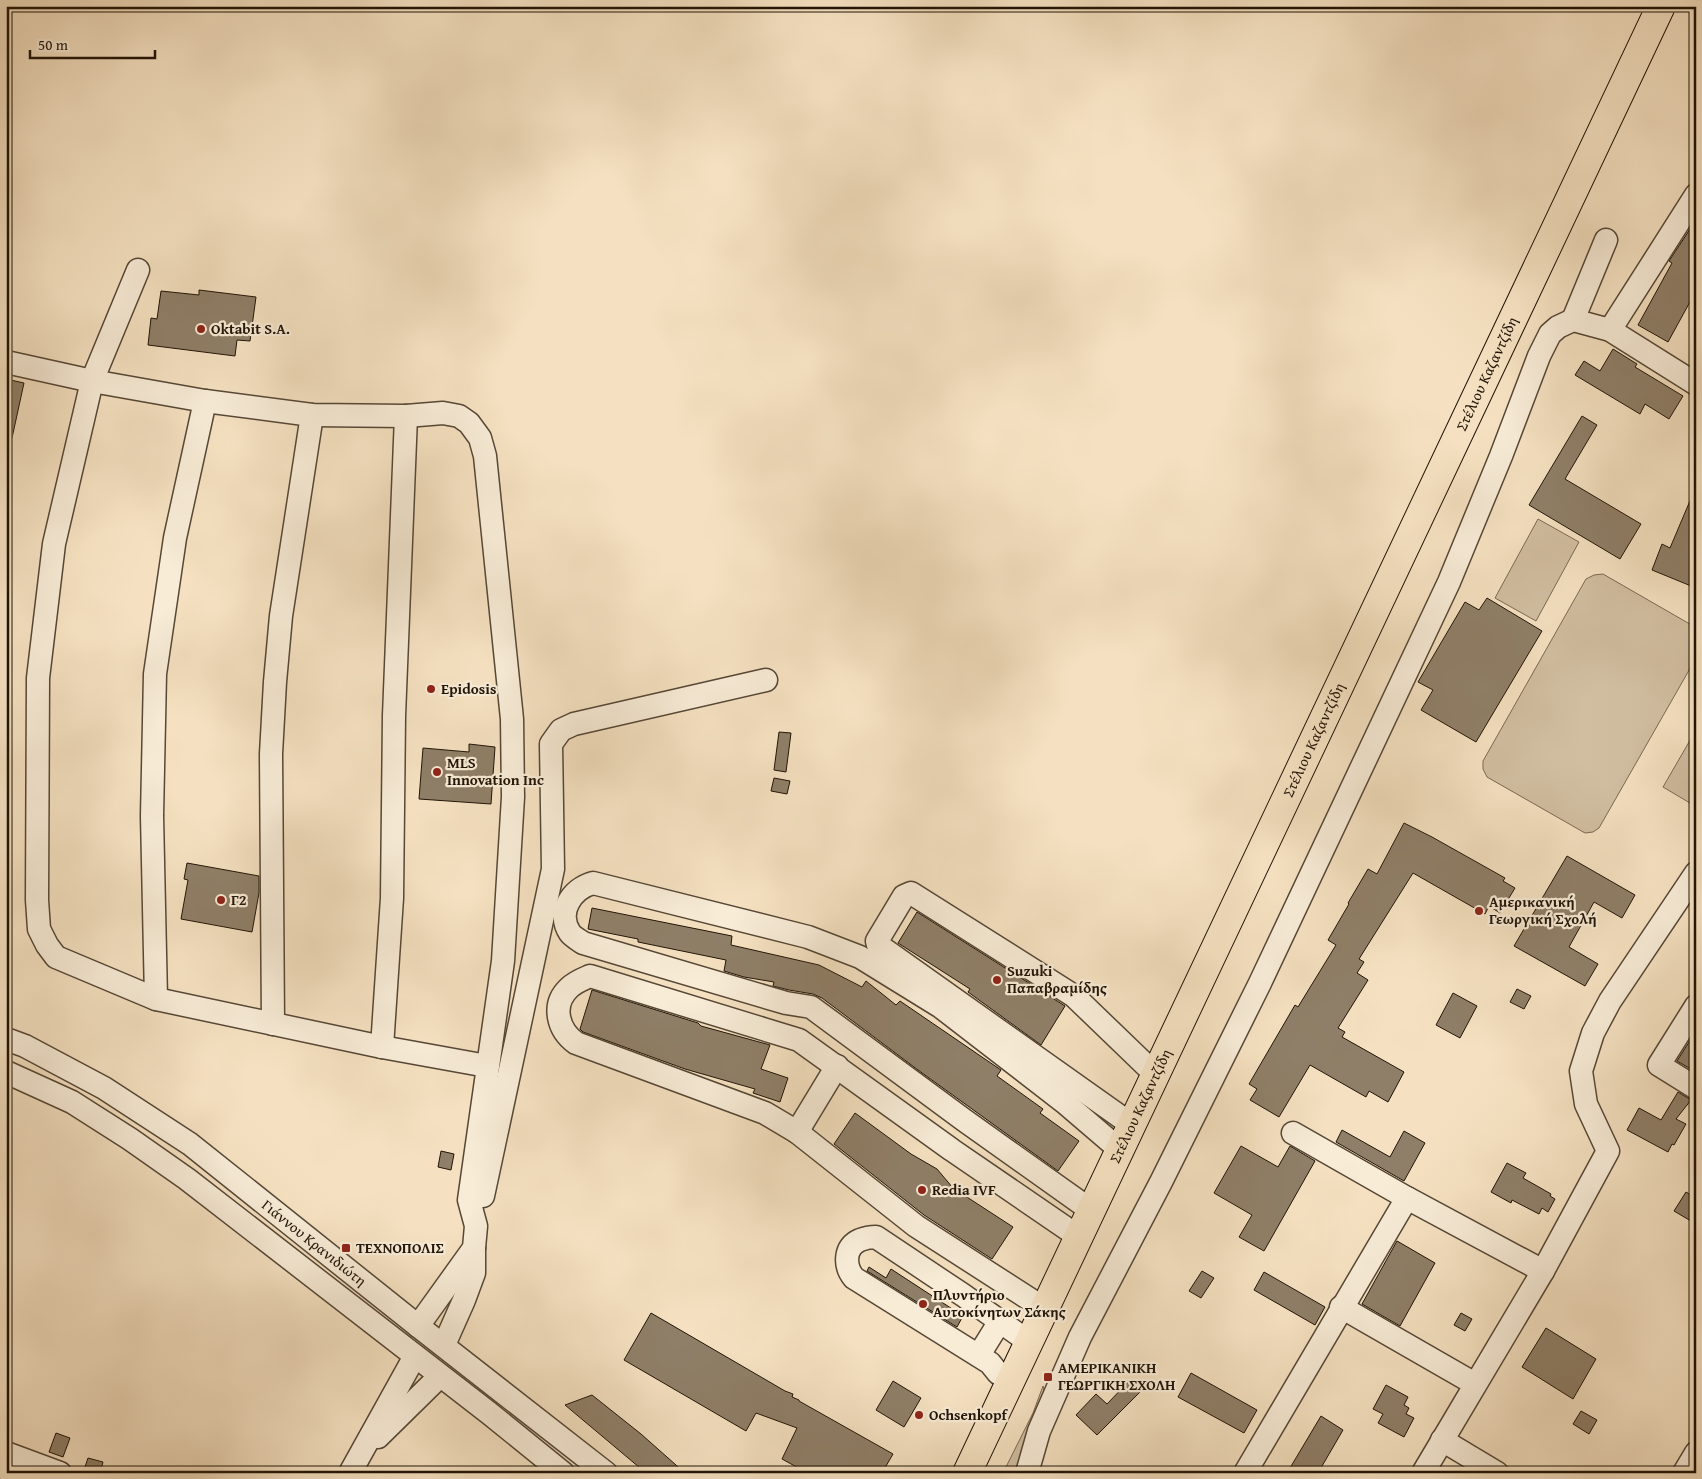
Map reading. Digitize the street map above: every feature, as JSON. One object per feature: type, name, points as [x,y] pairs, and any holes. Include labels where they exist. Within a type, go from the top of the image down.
[{"type":"main road","name":"Στέλιου Καζαντζίδη","points":[[967,1473],[1661,6]]},
{"type":"street","points":[[1610,330],[1696,195]]},
{"type":"street","points":[[1573,320],[1606,240]]},
{"type":"street","points":[[138,270],[92,381],[54,544],[38,678],[37,900],[40,929],[47,945],[56,957],[156,999],[382,1047],[487,1066]]},
{"type":"street","points":[[1027,1473],[1039,1431],[1080,1337],[1161,1182],[1260,983],[1449,582],[1501,456],[1539,356],[1550,334],[1558,327],[1573,320],[1610,330],[1696,384]]},
{"type":"street","points":[[6,362],[92,381],[206,401],[312,415],[406,416],[443,413],[459,416],[470,423],[480,438],[485,456],[512,719],[513,797],[503,961],[469,1200],[475,1237],[418,1326]]},
{"type":"street","points":[[156,999],[152,816],[155,674],[175,538],[206,401]]},
{"type":"street","points":[[273,1024],[271,754],[275,682],[281,616],[312,415]]},
{"type":"street","points":[[382,1047],[392,898],[394,716],[406,416]]},
{"type":"street","points":[[444,1345],[474,1273],[475,1237],[552,869],[551,744],[561,730],[574,724],[766,680]]},
{"type":"street","points":[[1423,1473],[1543,1271],[1608,1151],[1586,1104],[1581,1071],[1593,1032],[1610,1001],[1696,873]]},
{"type":"street","points":[[1092,1211],[811,1007],[786,1003],[582,943],[571,934],[567,927],[566,910],[568,902],[578,890],[593,883],[800,935],[860,957],[941,1007],[1064,1102],[1120,1150]]},
{"type":"street","points":[[1132,1125],[878,945],[877,941],[904,896],[910,893],[1074,996],[1156,1075]]},
{"type":"street","points":[[1045,1309],[916,1226],[797,1132],[765,1113],[576,1043],[564,1032],[558,1018],[558,1010],[563,995],[573,984],[590,976],[799,1040],[952,1150],[1079,1237]]},
{"type":"street","points":[[1696,1006],[1659,1065],[1696,1088]]},
{"type":"street","name":"Γιάννου Κρανιδιώτη","points":[[6,1039],[25,1046],[104,1088],[190,1144],[606,1473]]},
{"type":"street","points":[[797,1132],[836,1066]]},
{"type":"street","name":"Γιάννου Κρανιδιώτη","points":[[6,1072],[72,1102],[130,1139],[187,1179],[331,1289],[563,1473]]},
{"type":"street","points":[[1292,1133],[1407,1198],[1543,1271]]},
{"type":"street","points":[[1244,1473],[1407,1198]]},
{"type":"street","points":[[1010,1381],[998,1373],[984,1359],[854,1278],[847,1267],[846,1261],[850,1249],[860,1240],[876,1237],[1029,1342]]},
{"type":"street","points":[[1342,1307],[1475,1384]]},
{"type":"street","points":[[984,1359],[1000,1321]]},
{"type":"street","points":[[354,1465],[415,1356]]},
{"type":"street","points":[[354,1465],[440,1376]]},
{"type":"street","points":[[1442,1440],[1497,1473]]},
{"type":"street","points":[[6,1453],[60,1473]]},
{"type":"street","points":[[1684,1473],[1696,1453]]},
{"type":"shaded area","points":[[1538,519],[1579,542],[1536,621],[1495,598]]},
{"type":"shaded area","points":[[1603,574],[1695,627],[1696,658],[1599,828],[1593,832],[1585,833],[1487,777],[1483,769],[1483,761],[1586,579],[1594,575]]},
{"type":"shaded area","points":[[1696,730],[1696,805],[1695,806],[1663,787]]},
{"type":"shaded area","points":[[1043,1386],[1045,1395],[1020,1473],[1003,1473],[1033,1413]]},
{"type":"building","points":[[1696,220],[1696,302],[1691,300],[1668,342],[1638,325],[1672,263],[1669,261]]},
{"type":"building","name":"Oktabit S.A.","points":[[199,290],[256,297],[250,341],[237,340],[235,356],[148,345],[151,318],[157,319],[161,291],[199,295]]},
{"type":"building","points":[[1613,349],[1637,364],[1635,367],[1683,396],[1669,419],[1645,404],[1640,414],[1575,375],[1584,361],[1600,371]]},
{"type":"building","points":[[6,379],[24,383],[12,438],[6,438]]},
{"type":"building","points":[[1582,416],[1597,425],[1565,479],[1641,524],[1620,559],[1529,505]]},
{"type":"building","points":[[1695,489],[1696,588],[1652,570],[1662,544],[1670,548]]},
{"type":"building","points":[[1487,598],[1542,631],[1476,742],[1421,710],[1433,690],[1418,682],[1465,602],[1479,610]]},
{"type":"building","points":[[779,732],[791,733],[786,772],[774,770]]},
{"type":"building","name":"MLS Innovation Inc","points":[[469,744],[495,747],[491,804],[419,799],[423,748],[469,752]]},
{"type":"building","points":[[774,778],[790,781],[787,794],[771,791]]},
{"type":"building","points":[[1404,823],[1505,878],[1503,881],[1515,888],[1500,913],[1489,906],[1485,914],[1413,873],[1359,959],[1364,962],[1357,973],[1368,980],[1338,1028],[1345,1032],[1342,1037],[1404,1072],[1388,1102],[1369,1091],[1366,1097],[1310,1065],[1279,1117],[1250,1100],[1257,1089],[1249,1084],[1295,1005],[1298,1007],[1336,945],[1328,940],[1368,869],[1377,874]]},
{"type":"building","points":[[1567,856],[1635,895],[1622,918],[1594,902],[1569,947],[1598,964],[1585,986],[1514,946]]},
{"type":"building","name":"Γ2","points":[[187,863],[259,876],[259,893],[252,932],[181,919],[188,880],[184,879]]},
{"type":"building","points":[[592,908],[732,936],[731,945],[819,965],[862,987],[866,981],[896,1005],[900,1001],[1001,1070],[997,1076],[1043,1109],[1040,1113],[1079,1141],[1058,1171],[822,998],[813,994],[773,986],[774,982],[744,977],[724,971],[726,960],[638,942],[638,939],[588,929]]},
{"type":"building","points":[[917,912],[1065,1006],[1041,1045],[968,992],[970,989],[898,943]]},
{"type":"building","points":[[1517,989],[1531,996],[1524,1009],[1510,1002]]},
{"type":"building","points":[[592,990],[698,1023],[701,1026],[770,1045],[761,1069],[788,1078],[780,1102],[753,1093],[755,1089],[685,1069],[583,1032],[580,1029]]},
{"type":"building","points":[[1453,993],[1477,1006],[1460,1038],[1436,1025]]},
{"type":"building","points":[[1696,1031],[1696,1072],[1677,1061]]},
{"type":"building","points":[[1678,1092],[1691,1100],[1676,1119],[1686,1124],[1668,1152],[1627,1130],[1639,1108],[1661,1120]]},
{"type":"building","name":"Redia IVF","points":[[855,1113],[911,1154],[937,1169],[953,1188],[1013,1227],[992,1259],[924,1215],[834,1144]]},
{"type":"building","points":[[1342,1130],[1390,1157],[1404,1131],[1425,1143],[1404,1181],[1336,1142]]},
{"type":"building","points":[[1241,1146],[1278,1167],[1290,1146],[1315,1161],[1264,1251],[1239,1237],[1252,1215],[1214,1193]]},
{"type":"building","points":[[441,1151],[454,1154],[451,1170],[438,1167]]},
{"type":"building","points":[[1507,1163],[1526,1173],[1523,1178],[1551,1194],[1550,1196],[1555,1199],[1548,1212],[1542,1208],[1539,1214],[1512,1200],[1511,1203],[1491,1192]]},
{"type":"building","points":[[1686,1192],[1696,1198],[1696,1224],[1674,1211]]},
{"type":"building","points":[[1397,1241],[1435,1263],[1400,1326],[1362,1304]]},
{"type":"building","points":[[869,1267],[886,1278],[891,1269],[963,1316],[957,1327],[867,1271]]},
{"type":"building","points":[[1202,1271],[1214,1278],[1201,1298],[1189,1291]]},
{"type":"building","points":[[1264,1272],[1325,1307],[1315,1325],[1254,1290]]},
{"type":"building","points":[[651,1313],[793,1394],[792,1397],[893,1454],[882,1473],[816,1473],[804,1467],[802,1470],[782,1459],[797,1428],[756,1413],[746,1431],[624,1360]]},
{"type":"building","points":[[1461,1313],[1472,1319],[1465,1331],[1454,1325]]},
{"type":"building","points":[[1546,1328],[1596,1359],[1573,1399],[1522,1367]]},
{"type":"building","points":[[1191,1373],[1257,1410],[1244,1433],[1178,1397]]},
{"type":"building","points":[[1130,1380],[1141,1391],[1097,1435],[1076,1415],[1096,1394],[1107,1404]]},
{"type":"building","points":[[893,1381],[921,1398],[904,1427],[876,1410]]},
{"type":"building","points":[[1386,1385],[1408,1397],[1404,1405],[1409,1408],[1406,1414],[1414,1418],[1404,1437],[1378,1423],[1383,1414],[1373,1409]]},
{"type":"building","points":[[592,1395],[641,1434],[685,1473],[646,1473],[565,1405]]},
{"type":"building","points":[[1581,1411],[1597,1420],[1589,1434],[1573,1424]]},
{"type":"building","points":[[1321,1416],[1343,1430],[1318,1473],[1287,1473]]},
{"type":"building","points":[[56,1433],[70,1438],[63,1457],[49,1452]]},
{"type":"building","points":[[88,1458],[103,1462],[100,1473],[84,1470]]},
{"type":"place","name":"Oktabit S.A.","points":[[201,329]]},
{"type":"place","name":"Epidosis","points":[[431,689]]},
{"type":"place","name":"MLS Innovation Inc","points":[[437,772]]},
{"type":"place","name":"Γ2","points":[[221,900]]},
{"type":"place","name":"Αμερικανική Γεωργική Σχολή","points":[[1479,911]]},
{"type":"place","name":"Suzuki Παπαβραμίδης","points":[[997,980]]},
{"type":"place","name":"Redia IVF","points":[[922,1190]]},
{"type":"place","name":"ΤΕΧΝΟΠΟΛΙΣ","points":[[346,1248]]},
{"type":"place","name":"Πλυντήριο Αυτοκίνητων Σάκης","points":[[923,1304]]},
{"type":"place","name":"ΑΜΕΡΙΚΑΝΙΚΗ ΓΕΩΡΓΙΚΗ ΣΧΟΛΗ","points":[[1048,1377]]},
{"type":"place","name":"Ochsenkopf","points":[[919,1415]]}]
